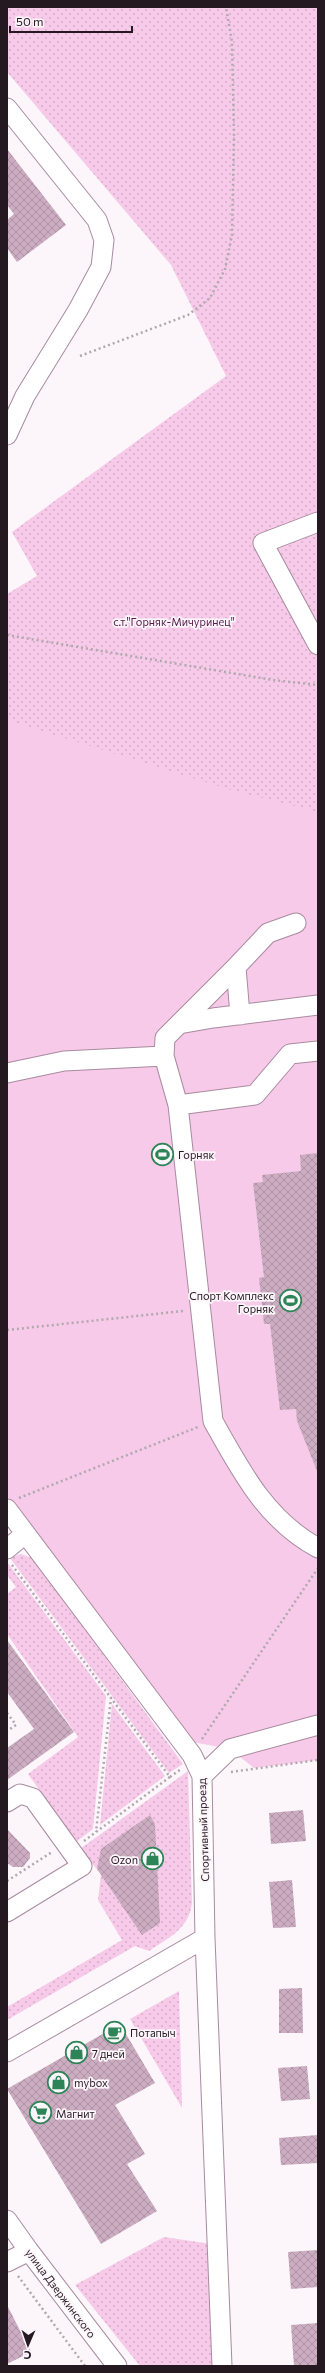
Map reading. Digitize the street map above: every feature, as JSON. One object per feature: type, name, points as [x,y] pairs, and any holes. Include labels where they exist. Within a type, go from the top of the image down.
[{"type":"street","points":[[7,108],[97,220],[104,240],[101,267],[78,310],[25,396],[7,435]]},
{"type":"street","points":[[318,522],[263,543],[318,645]]},
{"type":"street","points":[[296,923],[268,933],[165,1038],[164,1056],[178,1105],[213,1421],[238,1465],[272,1515],[305,1541],[318,1548]]},
{"type":"street","points":[[236,967],[240,1015]]},
{"type":"street","points":[[179,1024],[318,1006]]},
{"type":"street","points":[[178,1105],[255,1095],[290,1054],[318,1051]]},
{"type":"street","points":[[7,1073],[64,1061],[164,1056]]},
{"type":"street","name":"Спортивный проезд","points":[[11,1504],[25,1534],[192,1755],[202,1776],[205,1938],[222,2366]]},
{"type":"street","points":[[7,1549],[25,1534]]},
{"type":"street","points":[[202,1776],[230,1749],[318,1726]]},
{"type":"street","points":[[7,1802],[20,1794],[33,1798],[82,1866],[7,1912]]},
{"type":"street","points":[[7,2052],[205,1938]]},
{"type":"street","name":"улица Дзержинского","points":[[7,2220],[28,2252],[117,2366]]},
{"type":"street","points":[[7,2262],[28,2252]]},
{"type":"path","points":[[80,356],[188,315],[210,298],[225,269],[232,235],[234,136],[232,42],[226,7]]},
{"type":"path","points":[[7,635],[273,680],[318,684]]},
{"type":"path","points":[[7,1330],[200,1309]]},
{"type":"path","points":[[11,1504],[213,1421]]},
{"type":"path","points":[[7,1558],[170,1777],[96,1832],[111,1698]]},
{"type":"path","points":[[192,1755],[318,1568]]},
{"type":"path","points":[[7,1713],[16,1725],[7,1731]]},
{"type":"path","points":[[202,1776],[318,1760]]},
{"type":"path","points":[[7,2262],[85,2366]]},
{"type":"green space","name":"с.т.\"Горняк-Мичуринец\"","points":[[7,7],[318,7],[318,857],[7,1056],[7,594],[37,576],[12,532],[226,376],[171,265],[7,72]]},
{"type":"green space","name":"Горняк","points":[[7,720],[234,791],[318,812],[318,1760],[254,1768],[230,1749],[192,1742],[7,1496]]},
{"type":"green space","points":[[21,1554],[35,1561],[183,1764],[169,1773],[10,1558]]},
{"type":"green space","points":[[7,1562],[106,1696],[93,1829],[76,1842],[28,1774],[78,1737],[7,1634],[7,1594],[16,1587],[7,1575]]},
{"type":"green space","points":[[112,1704],[165,1776],[100,1825]]},
{"type":"green space","points":[[188,1771],[192,1903],[187,1920],[170,1937],[149,1951],[135,1946],[7,2020],[7,2007],[122,1940],[98,1900],[101,1874],[80,1849]]},
{"type":"green space","points":[[179,1991],[182,2108],[130,2019]]},
{"type":"green space","points":[[164,2237],[211,2244],[212,2366],[140,2366],[75,2285]]},
{"type":"building","points":[[7,149],[66,225],[17,262],[7,248],[7,220],[14,214],[7,205]]},
{"type":"building","name":"Спорт Комплекс Горняк","points":[[318,1153],[317,1471],[297,1421],[296,1409],[280,1410],[270,1324],[264,1324],[259,1278],[264,1277],[253,1183],[263,1182],[262,1175],[301,1171],[300,1155]]},
{"type":"building","points":[[7,1640],[74,1732],[7,1780],[7,1748],[34,1729],[7,1692]]},
{"type":"building","points":[[303,1810],[306,1841],[271,1844],[269,1813]]},
{"type":"building","points":[[150,1815],[155,1824],[160,1923],[142,1935],[97,1869],[101,1849]]},
{"type":"building","points":[[7,1829],[30,1853],[30,1858],[23,1867],[13,1867],[7,1863]]},
{"type":"building","points":[[292,1880],[296,1927],[273,1928],[269,1882]]},
{"type":"building","points":[[302,1988],[303,2033],[279,2033],[279,1989]]},
{"type":"building","points":[[120,2024],[155,2083],[115,2105],[145,2154],[127,2164],[157,2211],[101,2244],[7,2089]]},
{"type":"building","points":[[307,2066],[310,2099],[281,2101],[278,2068]]},
{"type":"building","points":[[318,2135],[318,2163],[281,2165],[279,2138]]},
{"type":"building","points":[[318,2250],[318,2287],[291,2289],[288,2252]]},
{"type":"building","points":[[7,2305],[31,2352],[7,2364]]},
{"type":"building","points":[[318,2323],[318,2366],[294,2366],[291,2325]]},
{"type":"place","name":"Горняк","points":[[162,1154]]},
{"type":"place","name":"Спорт Комплекс Горняк","points":[[290,1301]]},
{"type":"place","name":"Ozon","points":[[153,1859]]},
{"type":"place","name":"Потапыч","points":[[114,2032]]},
{"type":"place","name":"7 дней","points":[[76,2053]]},
{"type":"place","name":"mybox","points":[[58,2082]]},
{"type":"place","name":"Магнит","points":[[41,2113]]}]
